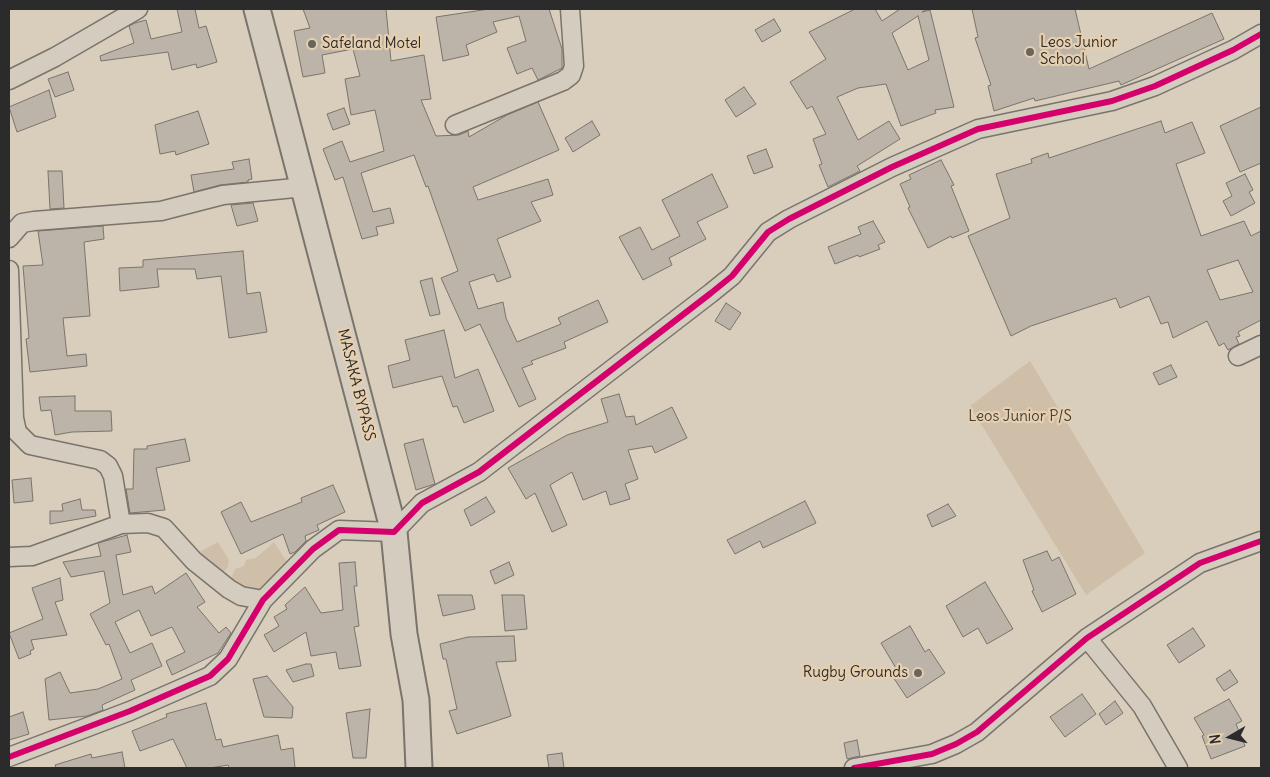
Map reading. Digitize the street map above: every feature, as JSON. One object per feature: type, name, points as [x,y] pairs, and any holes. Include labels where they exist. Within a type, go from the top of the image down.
[{"type":"highway","name":"MASAKA BYPASS","points":[[257,9],[394,532],[404,634],[416,700],[419,768]]},
{"type":"street","points":[[9,80],[55,57],[138,9]]},
{"type":"street","points":[[455,125],[571,76],[574,66],[570,9]]},
{"type":"street","points":[[9,757],[130,710],[210,676],[228,659],[262,600],[313,549],[339,530],[394,532],[422,503],[479,472],[711,293],[732,276],[768,232],[789,219],[892,167],[978,128],[1112,101],[1140,92],[1225,54],[1261,34]]},
{"type":"street","points":[[9,238],[22,223],[34,220],[161,211],[223,195],[305,187]]},
{"type":"street","points":[[9,270],[16,432],[30,445],[100,460],[108,466],[113,476],[121,524]]},
{"type":"street","points":[[1238,356],[1261,345]]},
{"type":"street","points":[[9,558],[32,556],[121,524],[148,523],[164,528],[194,561],[229,589],[240,596],[262,600]]},
{"type":"street","points":[[854,768],[932,754],[956,744],[977,732],[1087,638],[1200,563],[1261,540]]},
{"type":"street","points":[[1087,638],[1142,706],[1178,768]]},
{"type":"green space","name":"Leos Junior P/S","points":[[1030,361],[1145,553],[1086,595],[970,406]]},
{"type":"green space","points":[[218,542],[229,560],[228,567],[222,574],[202,558],[201,551]]},
{"type":"green space","points":[[274,542],[289,565],[262,591],[239,587],[231,579],[235,569],[244,566],[246,560],[256,558]]},
{"type":"building","points":[[177,9],[195,9],[199,28],[206,26],[217,62],[197,68],[196,64],[172,70],[168,52],[101,61],[100,56],[134,43],[129,26],[135,23],[146,20],[151,39],[182,32]]},
{"type":"building","points":[[303,9],[386,9],[391,61],[424,55],[431,99],[421,100],[436,136],[459,135],[468,131],[469,137],[507,115],[538,102],[559,150],[473,187],[478,200],[548,179],[553,195],[531,202],[541,221],[497,239],[511,277],[497,282],[494,274],[469,282],[478,309],[503,302],[506,318],[517,342],[561,324],[558,318],[598,300],[608,322],[564,342],[566,348],[531,361],[533,364],[522,368],[536,399],[519,407],[480,324],[465,331],[441,278],[458,271],[428,186],[426,187],[414,155],[361,173],[373,212],[390,208],[394,223],[376,227],[378,235],[362,239],[343,177],[335,180],[323,149],[342,141],[350,162],[384,151],[375,110],[351,115],[345,79],[360,76],[353,49],[322,55],[325,73],[303,77],[294,31],[310,28]]},
{"type":"building","points":[[489,9],[549,9],[562,49],[562,68],[538,80],[532,68],[517,74],[507,48],[526,41],[519,16],[493,22],[497,32],[466,45],[469,55],[443,61],[436,17]]},
{"type":"building","points":[[855,9],[875,9],[882,21],[900,9],[928,9],[922,12],[930,10],[954,107],[935,110],[936,113],[901,126],[886,84],[858,88],[837,97],[858,140],[889,121],[900,139],[857,166],[860,171],[828,187],[819,165],[822,164],[813,139],[826,134],[812,106],[807,109],[790,82],[826,59],[809,32]],"holes":[[[918,16],[929,60],[908,70],[892,33]]]},
{"type":"building","points":[[972,9],[1075,9],[1089,69],[1212,13],[1224,39],[1121,85],[1119,81],[1035,101],[1034,98],[994,111],[988,86],[991,85],[975,38],[978,37]]},
{"type":"building","points":[[774,19],[781,31],[762,42],[755,30]]},
{"type":"building","points":[[68,72],[74,90],[55,97],[48,79]]},
{"type":"building","points":[[744,87],[756,104],[736,117],[725,100]]},
{"type":"building","points":[[49,90],[56,117],[17,132],[9,107]]},
{"type":"building","points":[[1261,107],[1261,163],[1240,172],[1220,126]]},
{"type":"building","points":[[344,108],[350,124],[333,130],[327,114]]},
{"type":"building","points":[[198,111],[209,144],[176,155],[175,151],[160,154],[155,125]]},
{"type":"building","points":[[592,121],[600,135],[573,152],[565,138]]},
{"type":"building","points":[[1161,121],[1165,133],[1192,122],[1205,153],[1176,164],[1201,236],[1244,221],[1251,236],[1261,231],[1261,320],[1238,332],[1240,336],[1236,337],[1239,344],[1228,350],[1224,343],[1219,346],[1207,321],[1173,338],[1168,322],[1161,324],[1149,296],[1120,308],[1116,298],[1031,326],[1011,336],[968,236],[1010,218],[996,174],[1032,163],[1031,159],[1048,153],[1049,158]],"holes":[[[1238,260],[1253,292],[1220,300],[1207,270]]]},
{"type":"building","points":[[766,149],[773,167],[754,174],[747,156]]},
{"type":"building","points":[[249,159],[252,179],[248,180],[248,182],[220,185],[194,192],[191,175],[234,169],[232,162]]},
{"type":"building","points":[[941,160],[954,185],[951,186],[969,231],[952,238],[951,236],[928,248],[908,208],[910,207],[900,184],[911,179],[909,175]]},
{"type":"building","points":[[48,171],[62,171],[64,208],[50,209]]},
{"type":"building","points":[[712,174],[728,207],[697,222],[706,239],[669,258],[672,265],[643,280],[619,237],[640,227],[652,250],[680,236],[662,200]]},
{"type":"building","points":[[1245,174],[1253,190],[1249,192],[1255,203],[1231,216],[1223,201],[1232,196],[1226,183]]},
{"type":"building","points":[[253,203],[258,221],[237,226],[231,205]]},
{"type":"building","points":[[873,221],[885,242],[878,245],[880,249],[835,264],[828,247],[861,234],[858,227]]},
{"type":"building","points":[[103,226],[104,239],[84,242],[90,316],[63,318],[67,356],[86,354],[87,366],[30,372],[26,339],[29,338],[23,266],[43,265],[38,231]]},
{"type":"building","points":[[243,251],[247,294],[260,292],[267,332],[229,338],[221,276],[197,279],[195,269],[157,269],[159,287],[120,291],[119,268],[143,267],[143,260]]},
{"type":"building","points":[[432,278],[440,314],[430,316],[420,281]]},
{"type":"building","points":[[726,303],[741,313],[730,330],[715,321]]},
{"type":"building","points":[[444,330],[455,378],[478,369],[494,411],[464,423],[457,406],[453,407],[442,376],[393,388],[388,366],[410,360],[405,340]]},
{"type":"building","points":[[1171,365],[1177,377],[1159,385],[1153,373]]},
{"type":"building","points":[[619,394],[626,417],[634,416],[636,425],[672,407],[687,438],[655,453],[652,446],[628,450],[638,479],[625,484],[630,499],[610,505],[606,491],[583,500],[572,472],[550,485],[567,525],[552,532],[535,493],[526,499],[508,468],[567,435],[608,422],[601,399]]},
{"type":"building","points":[[75,396],[75,411],[111,411],[112,431],[72,432],[55,435],[51,410],[41,411],[39,397]]},
{"type":"building","points":[[185,439],[190,461],[156,468],[165,510],[130,513],[126,489],[133,489],[134,449],[147,449],[147,446]]},
{"type":"building","points":[[423,439],[435,484],[416,490],[404,444]]},
{"type":"building","points":[[31,478],[33,501],[14,503],[12,480]]},
{"type":"building","points":[[333,485],[345,512],[317,525],[319,530],[305,536],[306,541],[295,552],[290,554],[283,534],[241,554],[221,512],[241,502],[251,522],[302,502],[301,498]]},
{"type":"building","points":[[486,497],[495,512],[471,526],[464,510]]},
{"type":"building","points":[[80,499],[82,510],[95,510],[96,516],[50,524],[50,511],[63,511],[62,504]]},
{"type":"building","points":[[805,501],[816,523],[763,548],[760,541],[735,554],[727,540]]},
{"type":"building","points":[[948,504],[956,516],[932,527],[927,515]]},
{"type":"building","points":[[127,535],[131,552],[116,555],[123,595],[152,586],[155,594],[186,573],[205,602],[197,607],[219,633],[226,627],[231,633],[218,653],[172,675],[166,661],[185,652],[172,627],[151,636],[139,610],[115,622],[130,653],[152,643],[162,666],[131,680],[135,690],[102,705],[103,710],[87,716],[49,720],[45,679],[60,672],[70,693],[98,689],[122,679],[109,644],[106,645],[90,614],[110,603],[104,571],[71,577],[63,562],[101,556],[98,543]]},
{"type":"building","points":[[1047,551],[1052,561],[1059,557],[1076,594],[1042,612],[1032,591],[1034,590],[1023,560]]},
{"type":"building","points":[[355,562],[357,586],[354,586],[359,626],[354,627],[361,666],[339,669],[336,652],[311,656],[306,632],[274,652],[264,635],[279,626],[274,617],[287,609],[285,605],[305,587],[321,613],[343,610],[339,563]]},
{"type":"building","points":[[509,562],[514,575],[495,584],[490,571]]},
{"type":"building","points":[[60,578],[63,600],[55,602],[67,635],[31,640],[34,649],[30,651],[31,654],[19,659],[9,633],[43,619],[32,588]]},
{"type":"building","points":[[985,582],[1013,629],[987,644],[978,628],[963,637],[946,606]]},
{"type":"building","points":[[438,595],[472,595],[475,609],[443,616]]},
{"type":"building","points":[[502,595],[524,595],[527,629],[505,631]]},
{"type":"building","points":[[910,626],[925,652],[929,649],[945,673],[907,698],[891,674],[897,670],[881,643]]},
{"type":"building","points":[[1193,628],[1205,646],[1179,663],[1167,645]]},
{"type":"building","points":[[514,636],[516,661],[496,662],[511,716],[457,734],[449,711],[457,709],[446,659],[443,659],[440,644],[468,637]]},
{"type":"building","points":[[311,664],[314,676],[293,682],[286,670]]},
{"type":"building","points":[[1230,670],[1238,682],[1224,691],[1216,679]]},
{"type":"building","points":[[267,676],[293,707],[292,718],[264,717],[253,679]]},
{"type":"building","points":[[1082,694],[1096,714],[1065,737],[1050,717]]},
{"type":"building","points":[[1229,699],[1242,721],[1236,724],[1245,746],[1211,759],[1202,736],[1204,735],[1194,718]]},
{"type":"building","points":[[1115,701],[1123,713],[1106,725],[1099,714]]},
{"type":"building","points":[[206,703],[216,740],[221,739],[223,747],[278,735],[281,750],[293,748],[295,768],[229,768],[228,765],[210,768],[187,768],[173,739],[140,751],[132,731],[167,717],[166,714]]},
{"type":"building","points":[[370,709],[366,758],[353,758],[346,713]]},
{"type":"building","points":[[23,712],[29,734],[9,740],[9,717]]},
{"type":"building","points":[[857,740],[860,756],[847,759],[844,743]]},
{"type":"building","points":[[122,752],[125,768],[56,768],[55,765],[91,754],[92,758]]},
{"type":"building","points":[[562,753],[564,768],[549,768],[547,755]]},
{"type":"cycle path","points":[[9,757],[130,711],[210,676],[228,659],[263,600],[313,549],[339,530],[394,532],[422,503],[479,472],[711,293],[732,276],[768,232],[789,219],[892,167],[978,129],[1112,101],[1155,86],[1233,50],[1261,34]]},
{"type":"cycle path","points":[[854,768],[932,754],[956,744],[977,732],[1087,638],[1200,563],[1261,541]]},
{"type":"place","name":"Safeland Motel","points":[[312,44]]},
{"type":"place","name":"Leos Junior School","points":[[1030,52]]},
{"type":"place","name":"Rugby Grounds","points":[[918,673]]}]
